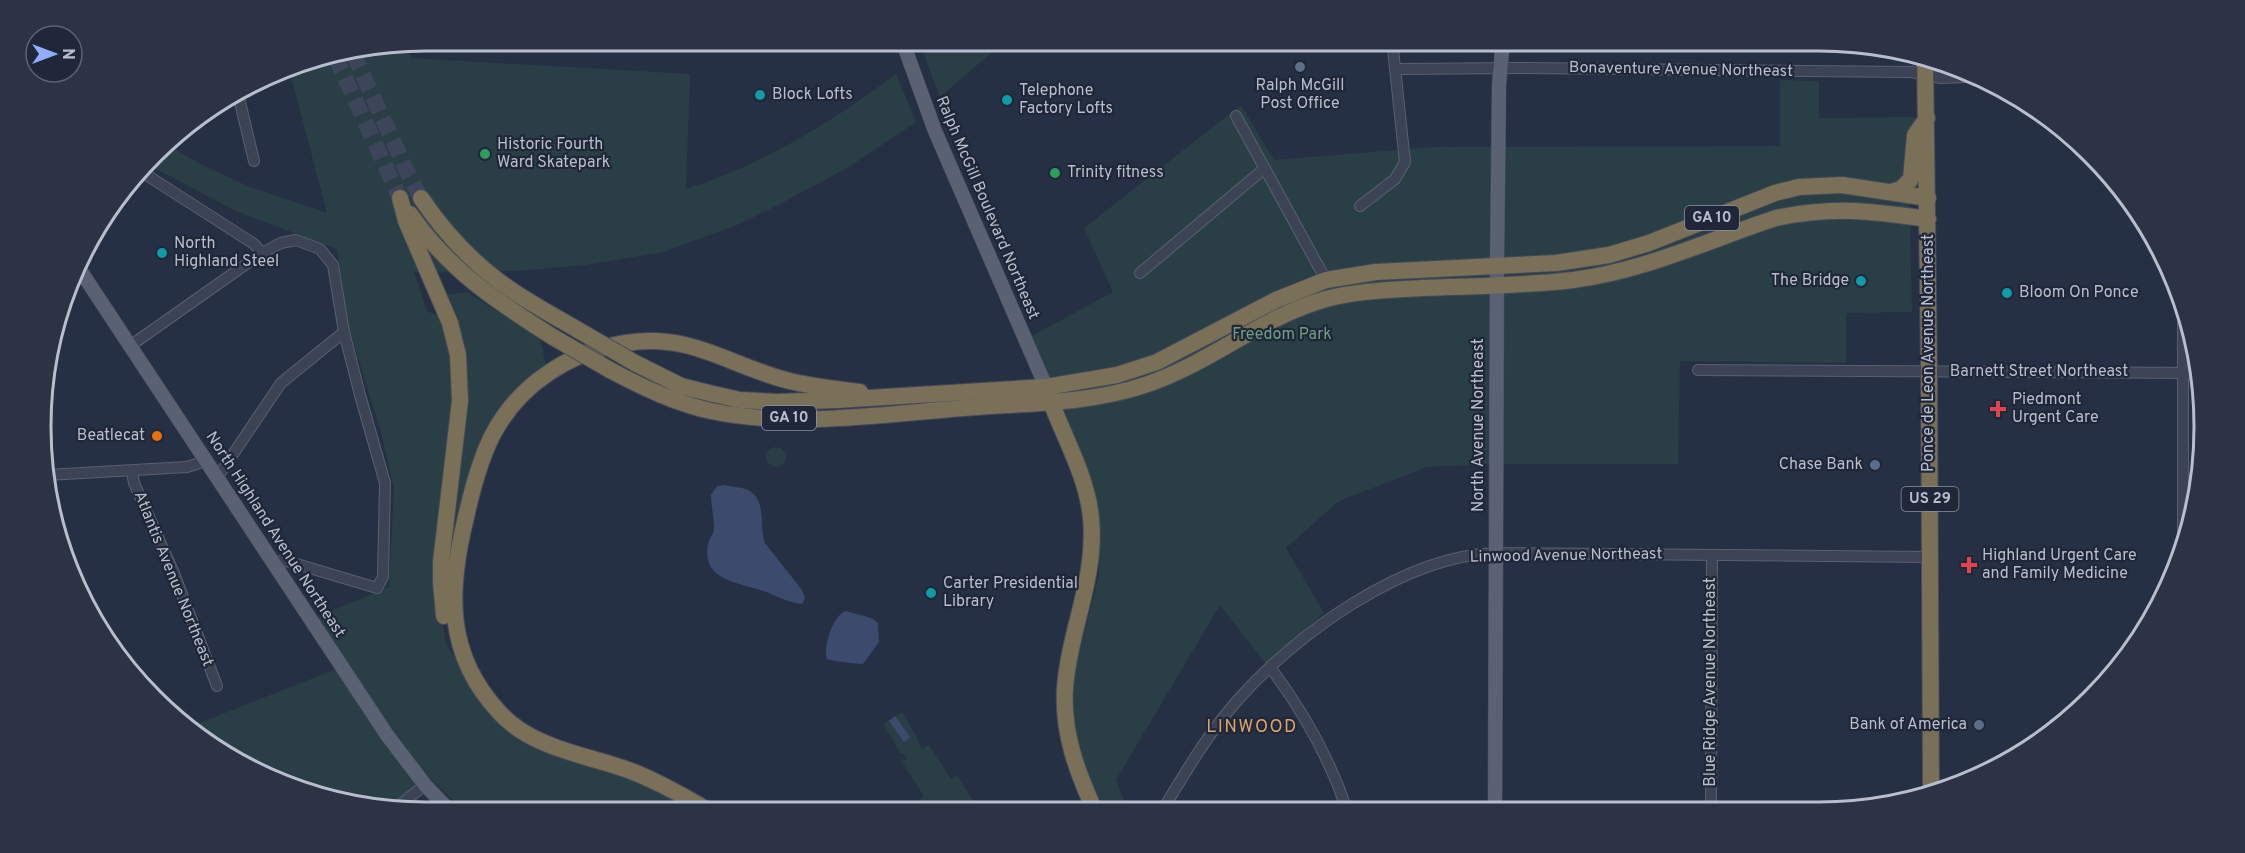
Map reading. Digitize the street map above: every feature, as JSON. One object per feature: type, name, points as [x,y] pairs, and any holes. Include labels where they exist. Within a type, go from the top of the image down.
[{"type":"highway","name":"Ponce de Leon Avenue Northeast","points":[[1925,67],[1928,198],[1931,784]]},
{"type":"highway","points":[[1891,192],[1908,185],[1911,179],[1915,135],[1927,117]]},
{"type":"highway","name":"GA 10","points":[[468,668],[458,654],[446,625],[441,583],[460,388],[457,346],[442,302],[405,221],[400,198],[449,262],[485,293],[553,337],[645,389],[710,411],[765,418],[879,416],[1049,395],[1157,363],[1276,300],[1326,280],[1376,272],[1556,263],[1618,253],[1775,193],[1799,187],[1842,185],[1928,198]]},
{"type":"highway","name":"GA 10","points":[[421,198],[454,241],[478,265],[513,291],[635,363],[681,386],[740,400],[801,402],[894,396],[1049,395],[1126,391],[1170,376],[1269,323],[1324,300],[1391,290],[1570,280],[1603,275],[1639,266],[1765,222],[1800,213],[1837,209],[1863,210],[1928,219]]},
{"type":"highway","points":[[693,802],[652,779],[534,738],[499,714],[468,668],[456,626],[454,574],[458,546],[477,474],[492,436],[506,414],[533,384],[553,370],[571,359],[617,344],[643,341],[665,341],[710,351],[794,382],[894,396]]},
{"type":"highway","points":[[1049,395],[1083,484],[1091,517],[1092,554],[1065,686],[1065,709],[1074,759],[1091,802]]},
{"type":"main road","name":"Ralph McGill Boulevard Northeast","points":[[906,51],[935,131],[1049,395]]},
{"type":"main road","name":"North Avenue Northeast","points":[[1495,802],[1497,265],[1499,85],[1502,51]]},
{"type":"main road","name":"North Highland Avenue Northeast","points":[[83,275],[387,735],[425,785],[441,802]]},
{"type":"street","points":[[1360,206],[1395,178],[1405,162],[1394,51]]},
{"type":"street","name":"Bonaventure Avenue Northeast","points":[[1396,69],[1905,72],[1941,78],[1955,77]]},
{"type":"street","points":[[240,101],[254,160]]},
{"type":"street","points":[[1236,116],[1326,280]]},
{"type":"street","points":[[1140,273],[1265,168]]},
{"type":"street","points":[[147,175],[254,244],[262,254]]},
{"type":"street","points":[[130,346],[281,243],[296,240],[320,249],[333,265],[345,332],[360,395],[385,483],[383,577],[377,588],[284,560],[275,565]]},
{"type":"street","points":[[217,478],[281,383],[345,332]]},
{"type":"street","points":[[2182,519],[2183,337]]},
{"type":"street","name":"Barnett Street Northeast","points":[[1698,370],[2190,373]]},
{"type":"street","points":[[54,475],[188,467],[206,460]]},
{"type":"street","name":"Atlantis Avenue Northeast","points":[[132,471],[134,483],[173,571],[217,686]]},
{"type":"street","name":"Linwood Avenue Northeast","points":[[1168,802],[1207,738],[1237,701],[1270,667],[1325,622],[1387,585],[1453,559],[1474,554],[1495,553],[1930,557]]},
{"type":"street","name":"Blue Ridge Avenue Northeast","points":[[1711,802],[1712,555]]},
{"type":"street","points":[[1270,667],[1292,697],[1314,735],[1344,802]]},
{"type":"street","points":[[405,801],[425,785]]},
{"type":"green space","points":[[923,51],[993,51],[940,97]]},
{"type":"green space","points":[[408,52],[411,58],[690,74],[686,189],[769,155],[847,109],[896,74],[916,122],[847,168],[737,225],[663,252],[586,265],[518,271],[414,272],[427,311],[442,318],[456,381],[438,595],[446,644],[485,705],[681,802],[455,802],[431,779],[404,801],[377,799],[329,789],[283,773],[239,752],[198,724],[346,665],[315,618],[389,587],[394,489],[381,432],[347,322],[361,316],[348,321],[337,249],[236,211],[154,168],[174,149],[202,165],[250,187],[327,213],[291,77],[353,58]]},
{"type":"green space","name":"Freedom Park","points":[[1780,80],[1819,81],[1819,118],[1920,117],[1909,175],[1912,312],[1846,313],[1846,363],[1680,361],[1678,464],[1492,464],[1427,467],[1339,501],[1286,548],[1324,613],[1266,664],[1220,605],[1116,780],[1125,802],[1101,802],[1092,787],[1071,723],[1074,672],[1099,576],[1099,530],[1039,383],[1019,343],[1113,292],[1084,228],[1241,105],[1274,160],[1435,147],[1780,146]]},
{"type":"green space","points":[[467,292],[540,339],[547,370],[503,412],[444,578],[461,422],[445,295]]},
{"type":"green space","points":[[776,447],[783,450],[786,457],[783,464],[776,467],[769,464],[766,457],[769,450]]},
{"type":"green space","points":[[902,712],[922,749],[929,745],[951,779],[957,776],[974,802],[920,802],[924,796],[902,762],[907,758],[903,753],[901,754],[883,724]]},
{"type":"water","points":[[724,485],[748,490],[758,500],[765,543],[802,590],[805,598],[802,604],[730,581],[715,572],[710,565],[707,556],[708,545],[714,528],[711,495],[717,486]]},
{"type":"water","points":[[846,611],[878,623],[879,642],[863,664],[827,659],[826,647],[830,632],[837,618]]},
{"type":"water","points":[[895,716],[910,737],[904,742],[889,721]]},
{"type":"tunnel","points":[[355,58],[421,198]]},
{"type":"tunnel","points":[[338,62],[400,198]]},
{"type":"place","name":"Ralph McGill Post Office","points":[[1300,67]]},
{"type":"place","name":"Block Lofts","points":[[760,95]]},
{"type":"place","name":"Telephone Factory Lofts","points":[[1007,100]]},
{"type":"place","name":"Historic Fourth Ward Skatepark","points":[[485,154]]},
{"type":"place","name":"Trinity fitness","points":[[1055,173]]},
{"type":"place","name":"North Highland Steel","points":[[162,253]]},
{"type":"place","name":"The Bridge","points":[[1861,281]]},
{"type":"place","name":"Bloom On Ponce","points":[[2007,293]]},
{"type":"place","name":"Piedmont Urgent Care","points":[[1998,409]]},
{"type":"place","name":"Beatlecat","points":[[157,436]]},
{"type":"place","name":"Chase Bank","points":[[1875,465]]},
{"type":"place","name":"Highland Urgent Care and Family Medicine","points":[[1969,565]]},
{"type":"place","name":"Carter Presidential Library","points":[[931,593]]},
{"type":"place","name":"Bank of America","points":[[1979,725]]},
{"type":"district","name":"LINWOOD","points":[[1252,727]]}]
